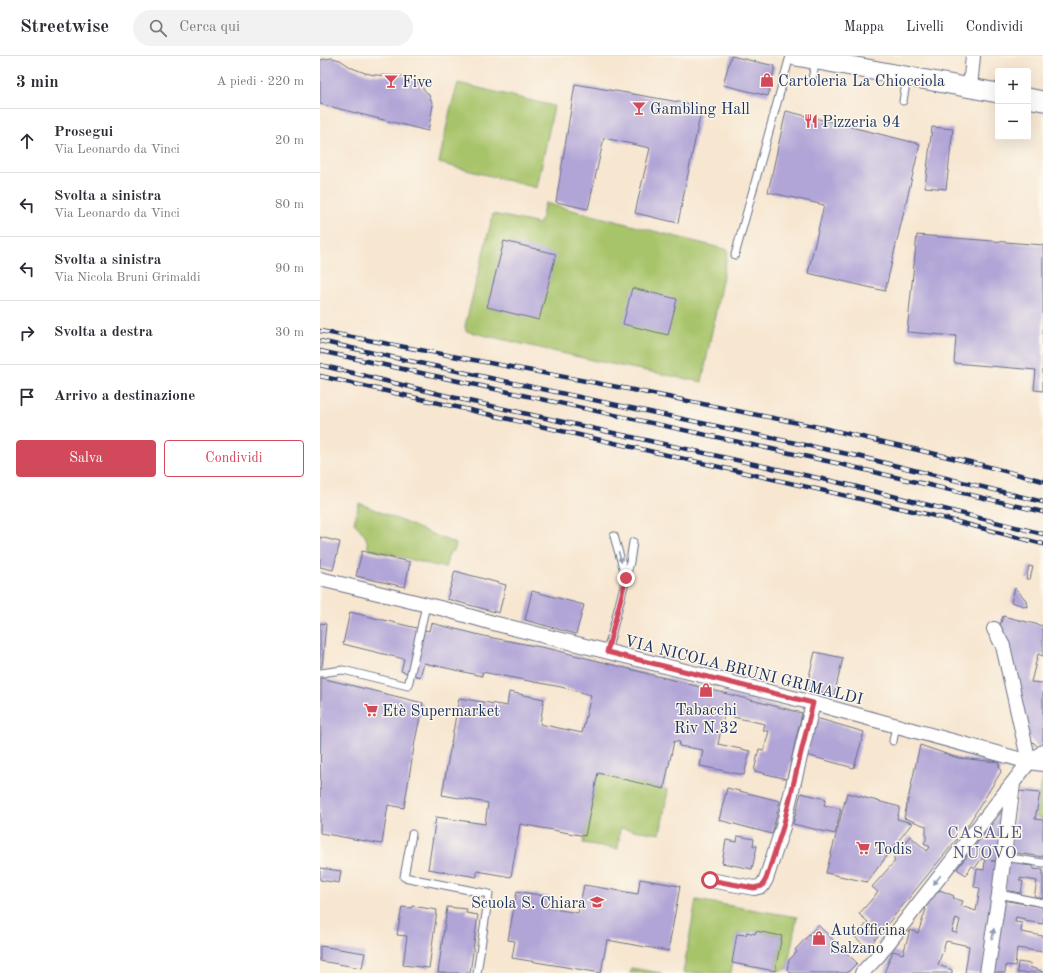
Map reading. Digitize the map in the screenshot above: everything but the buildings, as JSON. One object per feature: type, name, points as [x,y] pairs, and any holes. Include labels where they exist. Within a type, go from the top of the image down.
[{"type":"main road","points":[[796,56],[816,59],[843,60],[907,76],[995,92]]},
{"type":"main road","points":[[1031,99],[1043,101]]},
{"type":"street","points":[[970,87],[973,56]]},
{"type":"street","name":"VIA NICOLA BRUNI GRIMALDI","points":[[320,579],[426,604],[493,623],[813,703],[1036,763]]},
{"type":"street","points":[[994,629],[1003,646],[1036,763]]},
{"type":"street","points":[[710,880],[754,888],[762,886],[766,879],[783,827],[813,703]]},
{"type":"street","points":[[862,973],[878,956],[1013,783],[1036,763],[1043,752]]},
{"type":"street","points":[[987,973],[1013,783]]},
{"type":"lane","points":[[735,255],[790,56]]},
{"type":"lane","points":[[812,80],[816,59]]},
{"type":"lane","points":[[903,101],[907,76]]},
{"type":"lane","points":[[614,536],[626,578]]},
{"type":"lane","points":[[607,652],[630,562],[633,542]]},
{"type":"lane","points":[[320,673],[343,670],[408,686],[426,604]]},
{"type":"lane","points":[[893,741],[896,726]]},
{"type":"lane","points":[[412,834],[404,877],[489,894],[477,973]]},
{"type":"lane","points":[[1004,857],[1043,863]]},
{"type":"lane","points":[[999,894],[1043,903]]},
{"type":"green space","points":[[458,83],[554,106],[537,188],[439,163],[450,110]]},
{"type":"green space","points":[[545,203],[728,250],[702,382],[596,361],[466,331],[465,326],[493,214],[540,224]]},
{"type":"green space","points":[[359,503],[456,544],[454,551],[450,551],[445,568],[368,549],[366,538],[362,531],[354,523]]},
{"type":"green space","points":[[598,773],[668,790],[660,834],[620,828],[618,849],[583,843]]},
{"type":"green space","points":[[1043,776],[1043,819],[1035,817]]},
{"type":"green space","points":[[696,900],[797,917],[787,969],[775,971],[782,936],[756,931],[737,934],[731,973],[683,973]]},
{"type":"green space","points":[[631,968],[661,973],[630,973]]},
{"type":"railway","points":[[320,331],[623,388],[823,428],[970,462],[1043,481]]},
{"type":"railway","points":[[320,341],[857,456],[1043,502]]},
{"type":"railway","points":[[320,351],[836,463],[1043,512]]},
{"type":"railway","points":[[320,365],[464,400],[845,484],[1043,534]]},
{"type":"railway","points":[[320,376],[935,516],[1043,544]]},
{"type":"place","name":"Cartoleria La Chiocciola","points":[[767,80]]},
{"type":"place","name":"Five","points":[[391,81]]},
{"type":"place","name":"Gambling Hall","points":[[639,108]]},
{"type":"place","name":"Pizzeria 94","points":[[811,121]]},
{"type":"place","name":"Tabacchi Riv N.32","points":[[706,690]]},
{"type":"place","name":"Etè Supermarket","points":[[371,710]]},
{"type":"place","name":"Todis","points":[[863,848]]},
{"type":"place","name":"Scuola S. Chiara","points":[[597,902]]},
{"type":"place","name":"Autofficina Salzano","points":[[819,938]]},
{"type":"district","name":"CASALE NUOVO","points":[[985,842]]},
{"type":"route","points":[[626,578],[607,652],[813,703],[783,827],[766,879],[762,886],[754,888],[710,880]]}]
